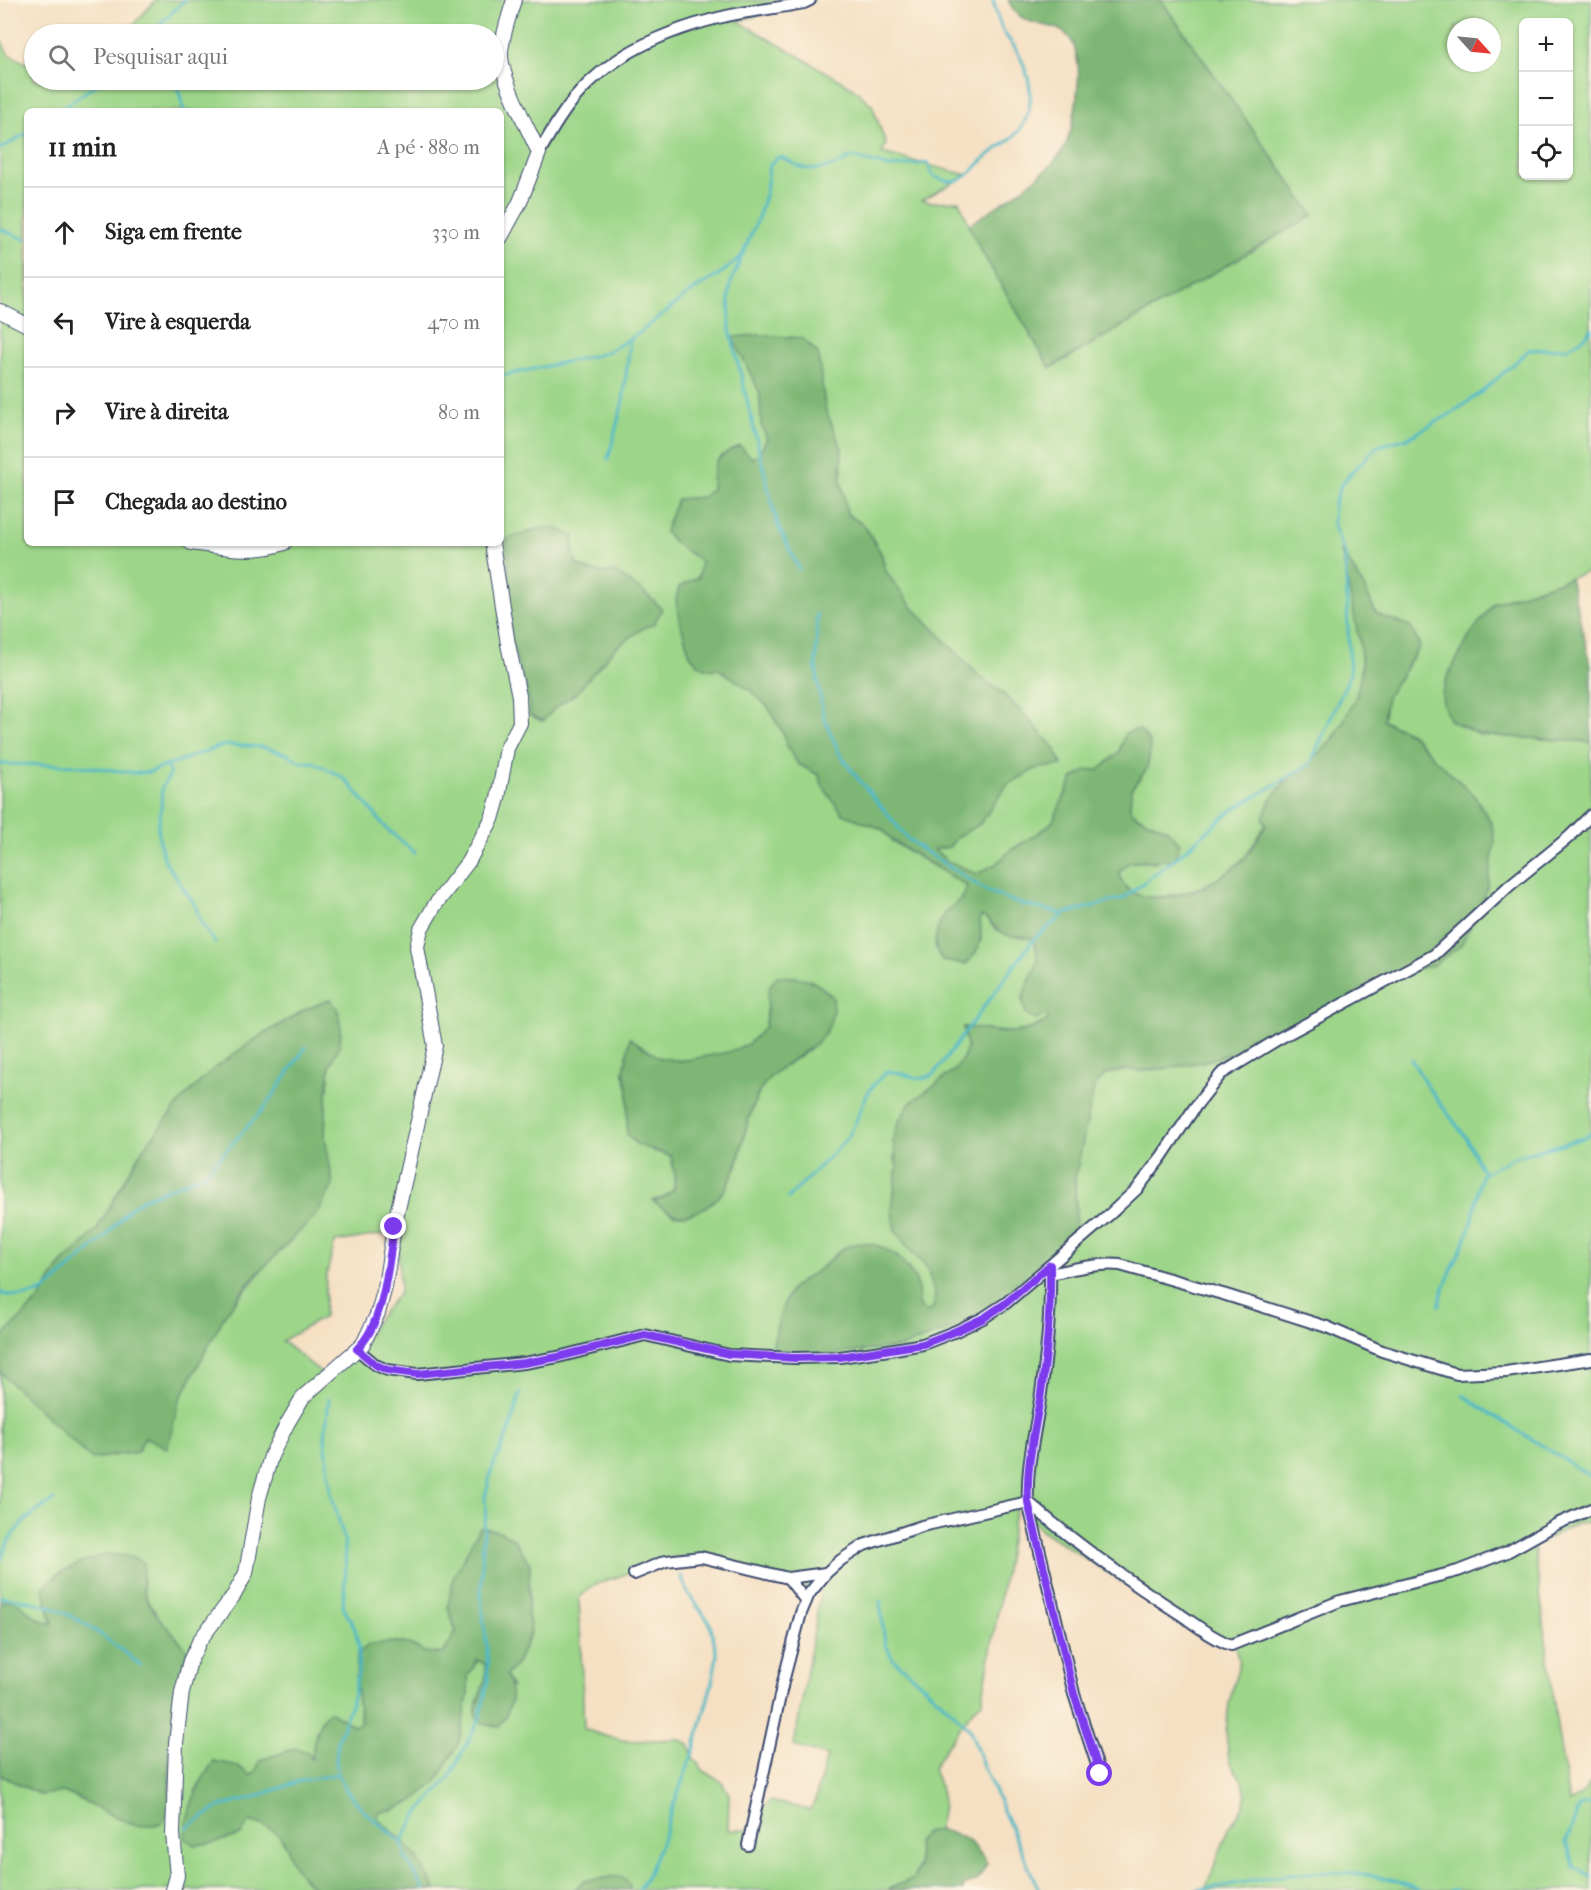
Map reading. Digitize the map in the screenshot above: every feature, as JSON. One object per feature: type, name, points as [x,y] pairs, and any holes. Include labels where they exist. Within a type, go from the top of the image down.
[{"type":"street","points":[[504,36],[514,0]]},
{"type":"street","points":[[504,231],[520,202],[539,153],[580,92],[624,55],[659,38],[699,23],[810,0]]},
{"type":"street","points":[[504,70],[539,153]]},
{"type":"street","points":[[0,311],[24,323]]},
{"type":"street","points":[[223,546],[255,549],[275,546]]},
{"type":"street","points":[[173,1890],[177,1876],[173,1834],[176,1743],[182,1692],[190,1661],[200,1640],[234,1595],[246,1573],[262,1488],[271,1456],[287,1424],[303,1397],[363,1344],[378,1313],[399,1203],[435,1046],[417,947],[422,929],[435,905],[468,862],[492,819],[507,748],[520,723],[519,696],[492,546]]},
{"type":"street","points":[[357,1349],[376,1365],[387,1370],[417,1374],[536,1361],[645,1335],[729,1354],[795,1358],[840,1357],[923,1344],[956,1331],[984,1318],[1050,1270],[1138,1188],[1201,1098],[1221,1074],[1280,1038],[1434,955],[1591,815]]},
{"type":"street","points":[[1050,1270],[1108,1264],[1120,1265],[1215,1291],[1327,1327],[1382,1351],[1457,1374],[1506,1372],[1591,1359]]},
{"type":"street","points":[[1050,1270],[1051,1312],[1027,1476],[1028,1502],[1074,1694],[1100,1774]]},
{"type":"street","points":[[1028,1502],[1058,1528],[1131,1581],[1231,1645],[1340,1601],[1458,1570],[1507,1552],[1557,1524],[1591,1509]]},
{"type":"street","points":[[748,1845],[783,1682],[806,1600],[826,1573],[864,1545],[922,1527],[1028,1502]]},
{"type":"street","points":[[634,1574],[666,1562],[701,1557],[788,1578],[826,1573]]},
{"type":"street","points":[[788,1578],[806,1600]]},
{"type":"green space","points":[[156,0],[815,0],[738,21],[852,87],[872,105],[886,144],[882,153],[967,175],[922,200],[959,201],[980,249],[1051,368],[1313,215],[1161,0],[1591,0],[1591,571],[1494,603],[1471,634],[1447,677],[1449,720],[1480,735],[1591,742],[1591,1522],[1577,1523],[1534,1546],[1569,1802],[1582,1794],[1591,1782],[1591,1890],[1288,1890],[1284,1885],[1205,1890],[1229,1828],[1243,1807],[1246,1793],[1241,1779],[1229,1761],[1226,1731],[1229,1703],[1239,1664],[1235,1645],[1160,1606],[1041,1530],[1016,1507],[982,1702],[966,1718],[933,1769],[943,1799],[942,1812],[938,1829],[925,1833],[916,1874],[913,1879],[889,1890],[630,1890],[629,1884],[619,1876],[584,1881],[574,1890],[436,1890],[416,1855],[378,1819],[378,1813],[394,1809],[464,1708],[468,1695],[468,1676],[478,1660],[485,1664],[487,1676],[477,1702],[512,1687],[505,1675],[516,1665],[531,1632],[528,1615],[530,1564],[448,1607],[456,1632],[443,1654],[424,1652],[412,1645],[397,1642],[369,1644],[356,1686],[361,1723],[354,1726],[339,1718],[313,1745],[313,1760],[296,1748],[261,1760],[254,1774],[250,1775],[214,1761],[195,1792],[248,1821],[265,1825],[277,1832],[304,1880],[317,1890],[0,1890],[0,1775],[41,1795],[63,1792],[137,1826],[171,1790],[169,1751],[178,1690],[188,1651],[157,1614],[147,1598],[143,1584],[144,1563],[69,1569],[55,1575],[46,1602],[53,1624],[38,1619],[6,1600],[0,1602],[0,1372],[91,1459],[137,1452],[145,1437],[174,1420],[179,1401],[226,1313],[333,1185],[325,1137],[326,1105],[330,1065],[340,1044],[142,1150],[96,1231],[59,1267],[39,1300],[0,1339],[0,38],[8,54],[24,62],[24,90],[504,90],[504,24],[134,24]],"holes":[[[785,338],[802,338],[818,353],[825,408],[842,466],[841,481],[847,514],[864,525],[881,553],[886,572],[912,607],[979,676],[1021,711],[1055,749],[1062,764],[1035,769],[1007,785],[980,824],[957,837],[949,847],[933,849],[947,861],[977,874],[996,864],[1011,850],[1053,821],[1073,778],[1088,770],[1099,770],[1119,752],[1121,745],[1136,783],[1131,789],[1130,810],[1137,816],[1166,829],[1156,862],[1129,862],[1119,873],[1126,888],[1134,894],[1145,897],[1177,894],[1214,881],[1236,866],[1248,853],[1265,826],[1286,781],[1327,746],[1347,717],[1356,697],[1361,672],[1361,656],[1342,551],[1364,587],[1375,612],[1410,626],[1420,646],[1387,697],[1383,721],[1411,733],[1474,795],[1481,807],[1400,972],[1386,974],[1362,991],[1262,1043],[1207,1061],[1168,1068],[1127,1070],[1105,1074],[1094,1088],[1086,1123],[1075,1178],[1076,1212],[902,1347],[779,1325],[791,1290],[821,1268],[840,1250],[897,1256],[916,1279],[921,1309],[930,1312],[934,1306],[935,1295],[927,1267],[895,1230],[892,1211],[897,1166],[894,1157],[909,1104],[956,1069],[967,1049],[964,1027],[1017,1032],[1049,1020],[1048,1016],[1042,1016],[1022,1000],[1032,979],[1039,955],[1033,939],[995,929],[982,916],[980,918],[981,941],[935,946],[941,920],[961,898],[967,886],[893,842],[882,829],[843,814],[823,787],[819,775],[798,764],[787,747],[785,737],[768,707],[750,690],[719,669],[707,669],[698,664],[690,655],[676,600],[679,587],[699,577],[702,561],[675,543],[665,532],[677,500],[703,497],[760,452],[767,438],[761,425],[760,393],[753,377]],[[541,528],[555,528],[574,536],[572,547],[576,564],[585,569],[615,572],[654,624],[645,627],[615,648],[576,693],[542,721],[530,715],[527,532]],[[766,1010],[809,1050],[772,1074],[760,1090],[748,1121],[737,1166],[674,1215],[654,1200],[663,1198],[674,1189],[675,1175],[671,1156],[653,1151],[628,1113],[628,1091],[624,1072],[631,1039],[658,1057],[671,1060],[694,1060],[719,1056],[749,1044],[765,1027]],[[398,1232],[400,1292],[377,1320],[357,1355],[322,1373],[282,1341],[324,1317],[326,1276],[335,1242]],[[674,1557],[716,1561],[804,1588],[821,1590],[794,1746],[827,1756],[815,1801],[810,1810],[770,1801],[756,1814],[748,1830],[728,1830],[729,1794],[722,1782],[704,1771],[694,1759],[689,1745],[679,1739],[627,1741],[584,1729],[579,1598],[594,1585]]]},
{"type":"green space","points":[[1008,0],[1161,0],[1313,215],[1050,368],[980,249],[969,225],[1024,188],[1051,165],[1067,142],[1074,113],[1079,72],[1076,52],[1071,40],[1061,30],[1021,17],[1014,11]]},
{"type":"green space","points":[[759,335],[802,338],[818,353],[825,408],[842,449],[841,481],[847,514],[864,525],[881,553],[886,572],[912,607],[979,676],[1021,711],[1055,749],[1062,765],[1035,769],[1007,785],[980,824],[957,837],[949,847],[934,849],[947,861],[977,874],[996,864],[1011,850],[1045,829],[1053,821],[1073,778],[1088,770],[1099,770],[1119,752],[1125,733],[1139,729],[1150,743],[1149,759],[1147,769],[1131,789],[1130,809],[1137,816],[1166,829],[1180,843],[1174,860],[1129,862],[1119,872],[1124,885],[1134,893],[1146,897],[1177,895],[1205,886],[1235,866],[1248,853],[1266,825],[1263,818],[1270,800],[1286,780],[1312,761],[1335,737],[1356,697],[1362,668],[1360,645],[1341,550],[1364,587],[1375,612],[1410,626],[1420,646],[1387,697],[1383,721],[1410,733],[1474,795],[1492,824],[1495,841],[1483,903],[1461,945],[1432,966],[1386,974],[1362,991],[1262,1043],[1207,1061],[1168,1068],[1127,1070],[1105,1074],[1094,1088],[1075,1178],[1076,1235],[1064,1254],[1006,1309],[902,1347],[783,1359],[772,1350],[779,1318],[788,1295],[795,1286],[825,1265],[839,1251],[853,1245],[864,1243],[874,1245],[893,1254],[915,1278],[921,1309],[930,1312],[934,1306],[935,1295],[927,1267],[895,1230],[892,1211],[897,1166],[893,1141],[898,1123],[909,1104],[956,1069],[967,1049],[963,1027],[1016,1032],[1037,1026],[1048,1020],[1048,1016],[1042,1016],[1037,1020],[1027,1016],[1023,1005],[1026,989],[1037,964],[1033,939],[1007,935],[982,916],[980,918],[980,943],[966,964],[942,961],[935,944],[938,929],[944,915],[962,898],[967,886],[893,841],[882,829],[843,814],[823,787],[819,775],[798,764],[787,747],[785,737],[768,707],[750,690],[719,669],[707,669],[698,664],[690,655],[676,600],[679,587],[699,577],[701,561],[675,543],[665,532],[677,499],[703,497],[712,489],[714,466],[720,457],[740,446],[753,459],[767,439],[761,425],[760,393],[732,337]]},
{"type":"green space","points":[[542,528],[555,528],[574,536],[572,547],[576,564],[587,570],[603,573],[615,572],[644,592],[662,609],[654,624],[645,627],[615,648],[576,693],[555,708],[543,721],[530,715],[529,698],[511,640],[507,539]]},
{"type":"green space","points":[[1570,578],[1591,666],[1591,742],[1480,735],[1449,720],[1442,694],[1447,677],[1471,634],[1494,603]]},
{"type":"green space","points":[[777,976],[808,979],[833,997],[832,1016],[827,1030],[818,1041],[771,1076],[761,1089],[753,1104],[734,1172],[727,1186],[716,1199],[694,1213],[681,1215],[671,1212],[653,1201],[663,1198],[674,1189],[675,1175],[671,1156],[638,1145],[627,1135],[628,1091],[624,1072],[630,1038],[660,1058],[681,1061],[729,1052],[748,1044],[765,1027],[769,987]]},
{"type":"green space","points":[[331,999],[338,1011],[341,1027],[340,1044],[330,1066],[326,1105],[325,1137],[333,1185],[317,1214],[252,1279],[226,1313],[179,1401],[167,1448],[145,1437],[137,1452],[91,1459],[0,1372],[0,1339],[39,1300],[59,1267],[96,1231],[142,1150],[181,1101],[214,1068],[254,1040],[304,1010]]},
{"type":"green space","points":[[480,1527],[499,1531],[513,1538],[530,1564],[528,1615],[531,1632],[516,1665],[506,1675],[511,1689],[511,1702],[507,1714],[499,1727],[484,1724],[475,1715],[486,1671],[485,1664],[477,1660],[468,1676],[468,1695],[459,1743],[437,1781],[413,1801],[378,1813],[379,1820],[416,1855],[436,1890],[317,1890],[296,1869],[280,1836],[266,1827],[249,1821],[241,1835],[213,1843],[194,1845],[185,1838],[194,1798],[214,1761],[238,1766],[250,1775],[254,1773],[261,1760],[296,1748],[307,1752],[312,1759],[318,1727],[329,1711],[354,1726],[361,1723],[356,1686],[357,1655],[369,1644],[397,1642],[412,1645],[424,1652],[443,1654],[456,1632],[448,1607],[453,1578]]},
{"type":"green space","points":[[107,1554],[134,1557],[144,1563],[143,1584],[149,1603],[188,1651],[178,1690],[169,1751],[169,1813],[161,1824],[137,1826],[63,1792],[41,1795],[0,1775],[0,1602],[18,1603],[40,1620],[53,1624],[43,1588],[72,1567]]},
{"type":"green space","points":[[938,1829],[962,1837],[978,1850],[987,1864],[977,1881],[964,1885],[963,1890],[889,1890],[913,1879],[919,1867],[917,1842],[925,1833]]},
{"type":"green space","points":[[620,1876],[629,1884],[630,1890],[574,1890],[584,1881]]},
{"type":"waterway","points":[[160,24],[185,0]]},
{"type":"waterway","points":[[799,569],[779,528],[774,512],[730,330],[731,282],[758,218],[766,192],[769,167],[779,157],[800,167],[814,169],[833,166],[851,157],[890,167],[928,163],[932,175],[941,179],[954,181],[965,177],[1018,132],[1025,122],[1030,100],[1028,77],[1024,66],[1003,31],[993,0]]},
{"type":"waterway","points":[[62,108],[88,90]]},
{"type":"waterway","points":[[179,90],[183,108]]},
{"type":"waterway","points":[[0,149],[24,135]]},
{"type":"waterway","points":[[0,229],[24,239]]},
{"type":"waterway","points":[[504,375],[598,355],[623,343],[740,257]]},
{"type":"waterway","points":[[788,1198],[846,1140],[866,1096],[887,1072],[918,1078],[929,1077],[935,1073],[1034,939],[1064,914],[1124,898],[1231,811],[1310,764],[1350,675],[1345,555],[1333,523],[1334,504],[1341,485],[1378,446],[1408,438],[1452,413],[1483,391],[1529,350],[1567,348],[1584,338],[1591,329]]},
{"type":"waterway","points":[[608,460],[623,401],[630,341]]},
{"type":"waterway","points":[[817,614],[816,668],[823,715],[839,753],[855,775],[908,839],[923,850],[985,890],[1020,904],[1064,914]]},
{"type":"waterway","points":[[0,764],[73,765],[136,773],[149,772],[218,747],[228,745],[262,747],[287,754],[301,762],[313,762],[337,774],[347,781],[387,829],[415,853]]},
{"type":"waterway","points":[[167,766],[170,775],[162,787],[158,826],[160,845],[165,861],[195,905],[201,923],[215,943]]},
{"type":"waterway","points":[[0,1293],[22,1296],[44,1291],[105,1237],[129,1209],[145,1198],[205,1174],[265,1107],[306,1047]]},
{"type":"waterway","points":[[1411,1059],[1429,1089],[1467,1139],[1483,1173]]},
{"type":"waterway","points":[[1439,1305],[1446,1283],[1469,1232],[1482,1174],[1512,1158],[1583,1138],[1591,1133]]},
{"type":"waterway","points":[[424,1890],[405,1857],[402,1843],[418,1813],[449,1778],[479,1720],[488,1681],[487,1648],[481,1599],[485,1497],[492,1468],[510,1429],[520,1393]]},
{"type":"waterway","points":[[1463,1395],[1591,1477]]},
{"type":"waterway","points":[[329,1399],[325,1437],[331,1493],[344,1538],[346,1568],[343,1607],[355,1629],[359,1647],[358,1672],[353,1697],[338,1741],[336,1761],[338,1774],[346,1790],[364,1811],[402,1843]]},
{"type":"waterway","points":[[0,1562],[4,1550],[20,1525],[54,1500]]},
{"type":"waterway","points":[[639,1890],[664,1836],[694,1750],[717,1655],[710,1623],[688,1593],[681,1576]]},
{"type":"waterway","points":[[0,1597],[21,1599],[59,1610],[92,1628],[140,1665]]},
{"type":"waterway","points":[[880,1601],[885,1644],[893,1659],[950,1709],[970,1730],[983,1766],[1039,1890]]},
{"type":"waterway","points":[[186,1828],[219,1807],[300,1781],[338,1774]]},
{"type":"waterway","points":[[1591,1803],[1583,1804],[1579,1808],[1566,1842],[1574,1867],[1591,1877]]},
{"type":"waterway","points":[[1196,1890],[1281,1876],[1335,1872],[1363,1874],[1391,1880],[1419,1890]]},
{"type":"waterway","points":[[1451,1890],[1456,1890]]},
{"type":"route","points":[[394,1227],[385,1287],[378,1313],[363,1344],[357,1349],[370,1362],[387,1370],[417,1374],[524,1363],[558,1357],[645,1335],[715,1352],[761,1357],[840,1357],[889,1350],[938,1339],[984,1318],[1006,1303],[1050,1265],[1051,1312],[1027,1476],[1028,1502],[1074,1694],[1100,1774]]}]
